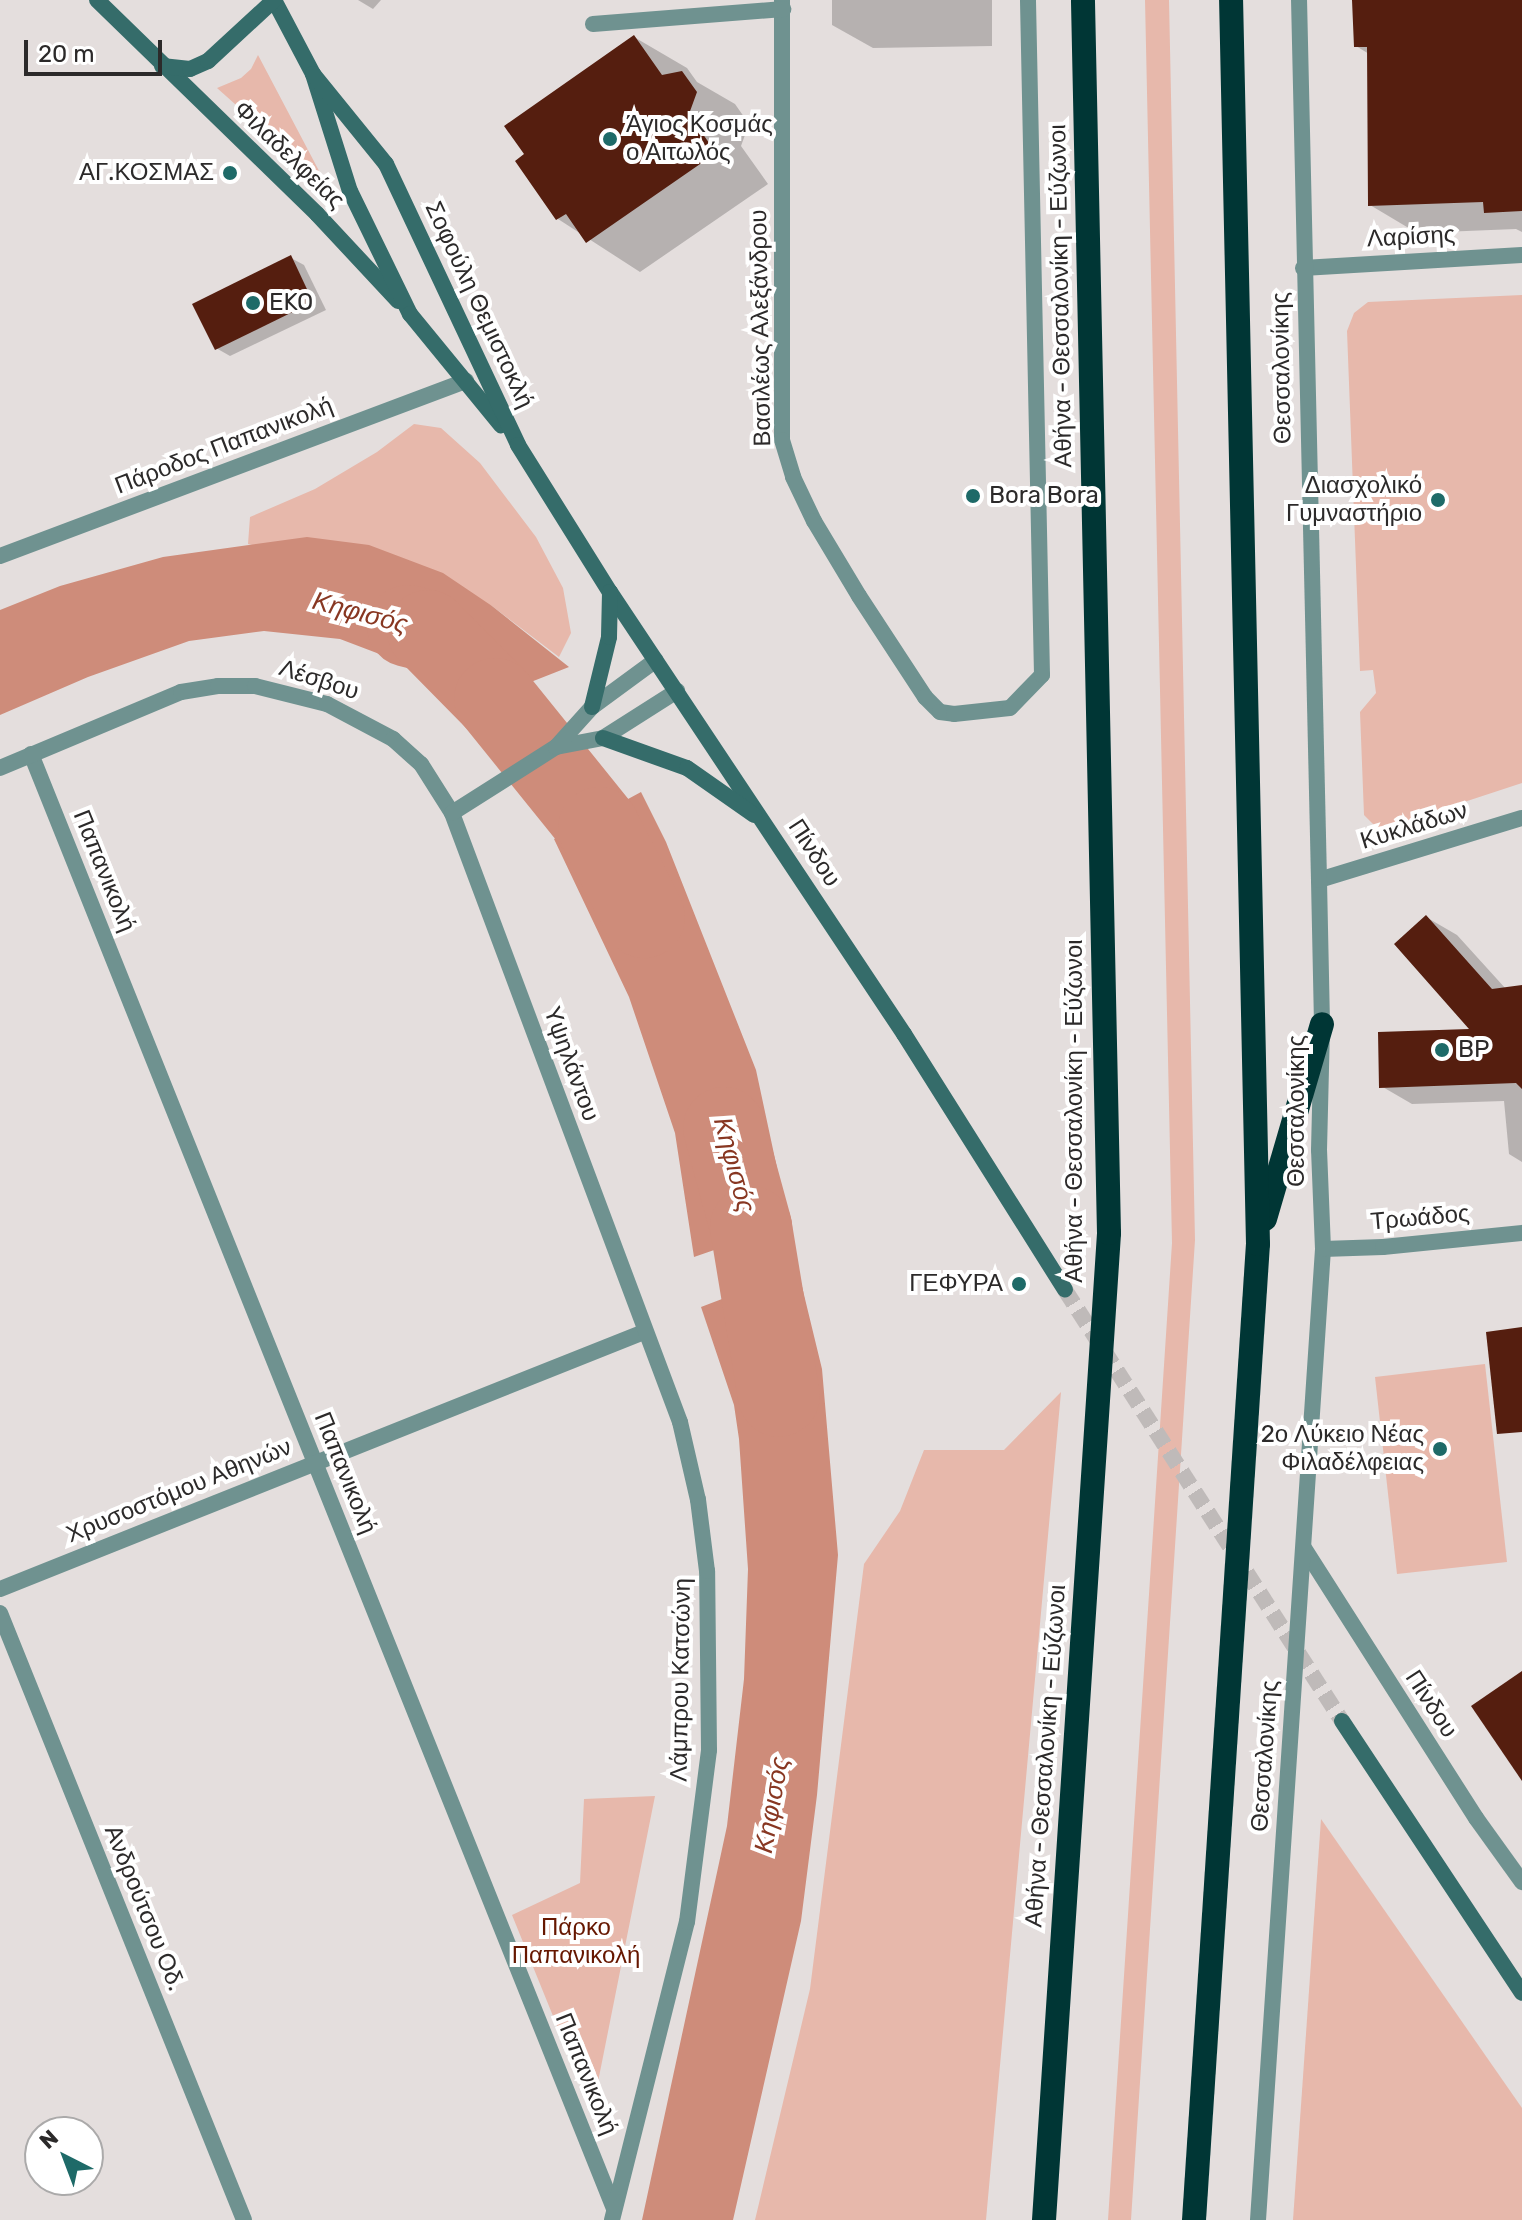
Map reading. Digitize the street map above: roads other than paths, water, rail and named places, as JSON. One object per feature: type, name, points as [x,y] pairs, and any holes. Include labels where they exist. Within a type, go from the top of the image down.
[{"type":"highway","name":"Αθήνα - Θεσσαλονίκη - Εύζωνοι","points":[[1044,2220],[1109,1233],[1083,0]]},
{"type":"highway","points":[[1194,2220],[1258,1244],[1231,0]]},
{"type":"highway","points":[[1258,1244],[1322,1024]]},
{"type":"main road","points":[[98,1],[117,0]]},
{"type":"main road","points":[[162,66],[190,69],[208,61],[274,0]]},
{"type":"main road","name":"Σοφούλη Θεμιστοκλή","points":[[274,0],[313,74],[350,191],[410,314],[518,445]]},
{"type":"main road","name":"Φιλαδελφείας","points":[[98,1],[317,214],[410,314]]},
{"type":"main road","name":"Σοφούλη Θεμιστοκλή","points":[[313,74],[386,164],[518,445]]},
{"type":"main road","name":"Πίνδου","points":[[518,445],[610,592],[768,826],[1065,1290]]},
{"type":"main road","points":[[592,707],[609,637],[610,592]]},
{"type":"main road","points":[[603,738],[687,768],[723,790],[768,826]]},
{"type":"main road","points":[[1342,1721],[1522,1993]]},
{"type":"street","name":"Βασιλέως Αλεξάνδρου","points":[[783,4],[782,440],[793,477],[814,521],[925,697],[940,712],[982,713],[1010,708],[1042,675],[1028,0]]},
{"type":"street","name":"Θεσσαλονίκης","points":[[1258,2220],[1323,1249],[1319,1150],[1322,1024],[1299,0]]},
{"type":"street","points":[[593,24],[783,4]]},
{"type":"street","name":"Λαρίσης","points":[[1303,268],[1522,255]]},
{"type":"street","name":"Πάροδος Παπανικολή","points":[[0,556],[466,381]]},
{"type":"street","points":[[452,813],[556,747],[592,707],[656,660]]},
{"type":"street","name":"Λέσβου","points":[[0,768],[181,692],[218,686],[255,686],[327,704],[393,739],[421,764],[452,813]]},
{"type":"street","points":[[556,747],[603,738],[677,691]]},
{"type":"street","name":"Παπανικολή","points":[[31,754],[613,2214]]},
{"type":"street","name":"Υψηλάντου","points":[[452,813],[644,1332]]},
{"type":"street","name":"Κυκλάδων","points":[[1319,880],[1522,818]]},
{"type":"street","name":"Τρωάδος","points":[[1323,1249],[1383,1247],[1522,1233]]},
{"type":"street","name":"Χρυσοστόμου Αθηνών","points":[[0,1589],[644,1332]]},
{"type":"street","name":"Λάμπρου Κατσώνη","points":[[613,2214],[687,1922],[709,1750],[707,1571],[698,1500],[680,1422],[644,1332]]},
{"type":"street","name":"Πίνδου","points":[[1304,1548],[1476,1818],[1522,1882]]},
{"type":"street","name":"Ανδρούτσου Οδ.","points":[[0,1613],[244,2220]]},
{"type":"water","points":[[307,537],[369,545],[443,573],[492,606],[569,667],[467,707],[411,666],[340,639],[264,631],[189,641],[88,677],[0,715],[0,610],[60,586],[163,557]]},
{"type":"water","points":[[641,792],[666,842],[756,1070],[789,1224],[694,1257],[675,1133],[629,997],[554,839]]},
{"type":"water","points":[[798,1270],[822,1369],[838,1555],[817,1795],[801,1921],[733,2220],[642,2220],[727,1826],[744,1679],[748,1569],[739,1439],[734,1405],[701,1307]]},
{"type":"waterway","name":"Κηφισός","points":[[408,626],[428,631],[495,699],[599,828],[644,917]]},
{"type":"waterway","name":"Κηφισός","points":[[724,1128],[751,1227],[779,1396]]},
{"type":"tunnel","points":[[1065,1290],[1342,1721]]},
{"type":"place","name":"Άγιος Κοσμάς ο Αιτωλός","points":[[610,139]]},
{"type":"place","name":"ΑΓ.ΚΟΣΜΑΣ","points":[[230,173]]},
{"type":"place","name":"EKO","points":[[253,303]]},
{"type":"place","name":"Bora Bora","points":[[973,496]]},
{"type":"place","name":"Διασχολικό Γυμναστήριο","points":[[1438,500]]},
{"type":"place","name":"BP","points":[[1442,1050]]},
{"type":"place","name":"ΓΕΦΥΡΑ","points":[[1019,1284]]},
{"type":"place","name":"2ο Λύκειο Νέας Φιλαδέλφειας","points":[[1440,1449]]},
{"type":"park label","name":"Πάρκο Παπανικολή","points":[[576,1942]]}]
